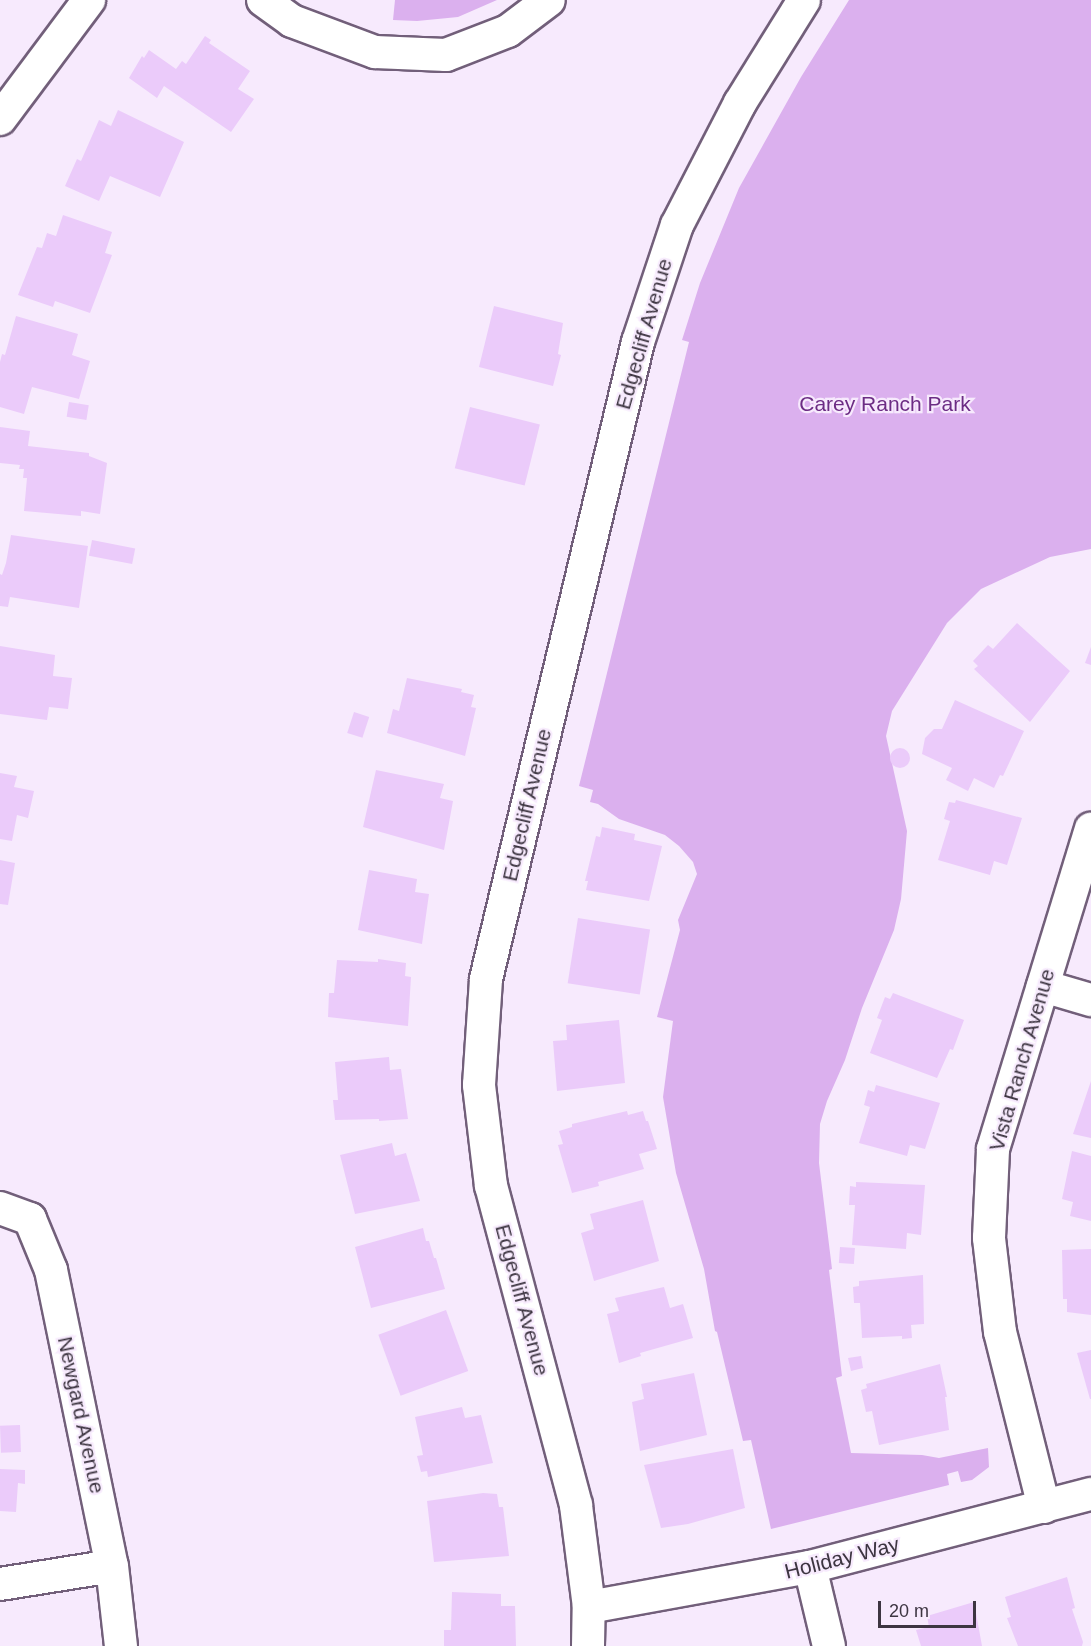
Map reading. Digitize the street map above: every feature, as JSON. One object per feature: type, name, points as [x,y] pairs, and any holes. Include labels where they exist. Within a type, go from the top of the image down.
[{"type":"street","points":[[0,119],[89,0]]},
{"type":"street","points":[[263,0],[292,21],[375,52],[446,55],[508,31],[549,0]]},
{"type":"street","name":"Edgecliff Avenue","points":[[588,1646],[589,1607],[576,1505],[491,1186],[479,1085],[486,979],[641,331],[677,225],[740,103],[804,0]]},
{"type":"street","name":"Vista Ranch Avenue","points":[[1044,1507],[1000,1332],[989,1238],[993,1149],[1091,829]]},
{"type":"street","points":[[1043,987],[1091,1000]]},
{"type":"street","name":"Newgard Avenue","points":[[0,1208],[30,1219],[51,1270],[112,1566],[121,1646]]},
{"type":"street","name":"Holiday Way","points":[[589,1607],[810,1567],[1091,1494]]},
{"type":"street","points":[[0,1584],[112,1566]]},
{"type":"street","points":[[810,1567],[829,1646]]},
{"type":"green space","points":[[395,0],[497,0],[458,17],[417,21],[393,20]]},
{"type":"green space","name":"Carey Ranch Park","points":[[849,0],[1091,0],[1091,549],[1050,557],[981,589],[947,623],[892,711],[886,736],[907,831],[901,899],[894,930],[862,1008],[820,1124],[819,1163],[842,1376],[836,1378],[851,1453],[922,1455],[939,1458],[988,1448],[989,1467],[972,1480],[961,1482],[958,1471],[947,1474],[949,1485],[771,1529],[751,1440],[743,1441],[715,1331],[704,1269],[676,1173],[663,1097],[673,1021],[657,1017],[680,930],[678,920],[697,874],[693,862],[665,835],[619,819],[598,804],[590,802],[593,790],[579,786],[689,342],[682,340],[700,283],[739,188],[801,77]]},
{"type":"building","points":[[205,36],[211,40],[209,43],[250,71],[238,89],[254,99],[231,132],[164,86],[157,98],[129,78],[142,56],[144,58],[149,50],[176,69],[182,61],[186,64]]},
{"type":"building","points":[[118,110],[184,142],[160,197],[110,176],[99,201],[65,186],[77,159],[81,161],[99,120],[111,126]]},
{"type":"building","points":[[63,215],[112,232],[105,253],[112,255],[90,313],[55,301],[53,307],[18,295],[37,247],[42,248],[47,233],[56,236]]},
{"type":"building","points":[[494,306],[563,323],[558,354],[561,355],[553,386],[479,367]]},
{"type":"building","points":[[16,316],[78,334],[72,355],[90,361],[79,399],[32,387],[24,414],[0,407],[0,362],[2,354],[5,355]]},
{"type":"building","points":[[69,402],[89,405],[86,420],[67,417]]},
{"type":"building","points":[[470,407],[540,424],[525,486],[455,468]]},
{"type":"building","points":[[0,427],[30,431],[28,446],[89,453],[89,456],[107,463],[100,514],[81,511],[81,516],[24,511],[27,478],[23,478],[24,469],[19,469],[20,465],[0,463]]},
{"type":"building","points":[[11,535],[88,546],[79,608],[10,597],[8,607],[0,606],[0,574],[2,575],[6,563]]},
{"type":"building","points":[[92,540],[135,548],[132,564],[89,556]]},
{"type":"building","points":[[1017,623],[1070,671],[1030,722],[974,669],[978,666],[973,661],[988,645],[993,649]]},
{"type":"building","points":[[0,646],[55,655],[53,676],[72,678],[68,709],[49,707],[47,720],[0,714]]},
{"type":"building","points":[[1091,647],[1091,665],[1085,663]]},
{"type":"building","points":[[407,678],[462,689],[461,692],[474,695],[471,707],[476,708],[465,756],[387,733],[393,709],[399,711]]},
{"type":"building","points":[[955,700],[1024,731],[1003,776],[1000,775],[994,788],[974,778],[968,791],[946,780],[952,768],[922,754],[925,738],[934,729],[942,729]]},
{"type":"building","points":[[354,712],[369,717],[362,738],[347,733]]},
{"type":"building","points":[[900,748],[907,751],[910,758],[907,765],[900,768],[893,765],[890,758],[893,751]]},
{"type":"building","points":[[376,770],[444,784],[440,798],[453,801],[444,850],[363,827]]},
{"type":"building","points":[[0,773],[17,776],[14,787],[34,791],[28,818],[17,815],[12,841],[0,839]]},
{"type":"building","points":[[956,800],[1022,818],[1007,865],[994,861],[990,875],[938,860],[950,821],[944,819],[949,802],[955,803]]},
{"type":"building","points":[[602,827],[635,834],[634,840],[662,846],[649,901],[586,890],[588,881],[585,881],[596,836],[600,837]]},
{"type":"building","points":[[0,860],[15,863],[8,905],[0,904]]},
{"type":"building","points":[[369,870],[417,879],[415,892],[429,894],[422,944],[358,930]]},
{"type":"building","points":[[578,918],[650,929],[640,995],[568,983]]},
{"type":"building","points":[[378,959],[406,963],[405,976],[411,977],[408,1026],[328,1017],[329,993],[334,993],[337,960],[378,962]]},
{"type":"building","points":[[893,993],[964,1020],[953,1050],[950,1049],[937,1078],[870,1053],[882,1020],[877,1018],[885,997],[890,999]]},
{"type":"building","points":[[619,1020],[625,1083],[557,1091],[553,1041],[567,1040],[566,1025]]},
{"type":"building","points":[[389,1057],[390,1070],[401,1069],[408,1119],[335,1120],[333,1100],[338,1100],[335,1062]]},
{"type":"building","points":[[1091,1081],[1091,1138],[1073,1134]]},
{"type":"building","points":[[876,1085],[940,1103],[925,1149],[910,1145],[907,1156],[859,1143],[870,1107],[864,1105],[868,1090],[874,1092]]},
{"type":"building","points":[[627,1111],[628,1115],[643,1111],[657,1149],[639,1154],[644,1169],[598,1182],[599,1186],[572,1193],[558,1145],[563,1144],[559,1131],[572,1127],[572,1124]]},
{"type":"building","points":[[392,1143],[395,1156],[406,1153],[420,1201],[355,1214],[340,1155]]},
{"type":"building","points":[[1072,1151],[1091,1156],[1091,1221],[1070,1216],[1073,1202],[1062,1199]]},
{"type":"building","points":[[856,1182],[925,1185],[921,1235],[907,1233],[906,1249],[852,1245],[855,1205],[849,1205],[850,1186],[856,1187]]},
{"type":"building","points":[[643,1200],[659,1261],[594,1281],[581,1233],[594,1229],[590,1214]]},
{"type":"building","points":[[423,1228],[426,1241],[429,1241],[434,1258],[436,1258],[445,1289],[371,1308],[355,1247]]},
{"type":"building","points":[[840,1247],[855,1248],[854,1264],[839,1263]]},
{"type":"building","points":[[1091,1249],[1091,1315],[1067,1312],[1067,1299],[1063,1299],[1062,1250]]},
{"type":"building","points":[[923,1275],[924,1324],[911,1325],[912,1338],[902,1339],[902,1336],[862,1338],[860,1303],[854,1303],[853,1287],[859,1286],[859,1281]]},
{"type":"building","points":[[664,1287],[670,1308],[683,1304],[693,1338],[640,1353],[641,1356],[619,1363],[607,1314],[619,1311],[615,1298]]},
{"type":"building","points":[[446,1310],[468,1371],[401,1396],[378,1335]]},
{"type":"building","points":[[1091,1350],[1091,1399],[1090,1399],[1077,1353]]},
{"type":"building","points":[[861,1356],[863,1368],[851,1371],[848,1358]]},
{"type":"building","points":[[940,1364],[947,1397],[945,1397],[949,1430],[879,1445],[872,1411],[866,1412],[861,1390],[867,1388],[866,1384]]},
{"type":"building","points":[[694,1373],[707,1435],[640,1451],[632,1402],[644,1399],[641,1384]]},
{"type":"building","points":[[462,1407],[465,1418],[481,1415],[493,1463],[428,1477],[427,1471],[421,1472],[417,1456],[423,1455],[415,1417]]},
{"type":"building","points":[[20,1425],[21,1452],[1,1453],[0,1426]]},
{"type":"building","points":[[733,1449],[745,1508],[688,1524],[661,1528],[644,1465]]},
{"type":"building","points":[[0,1469],[25,1470],[25,1484],[18,1483],[16,1512],[0,1511]]},
{"type":"building","points":[[483,1493],[497,1494],[499,1507],[503,1507],[509,1556],[434,1562],[427,1501]]},
{"type":"building","points":[[1067,1577],[1075,1608],[1072,1609],[1083,1642],[1082,1646],[1018,1646],[1007,1618],[1011,1617],[1005,1597]]},
{"type":"building","points":[[452,1592],[501,1594],[501,1606],[515,1606],[516,1646],[444,1646],[444,1630],[451,1630]]},
{"type":"building","points":[[974,1602],[982,1646],[921,1646],[916,1630],[929,1627],[927,1616]]}]
